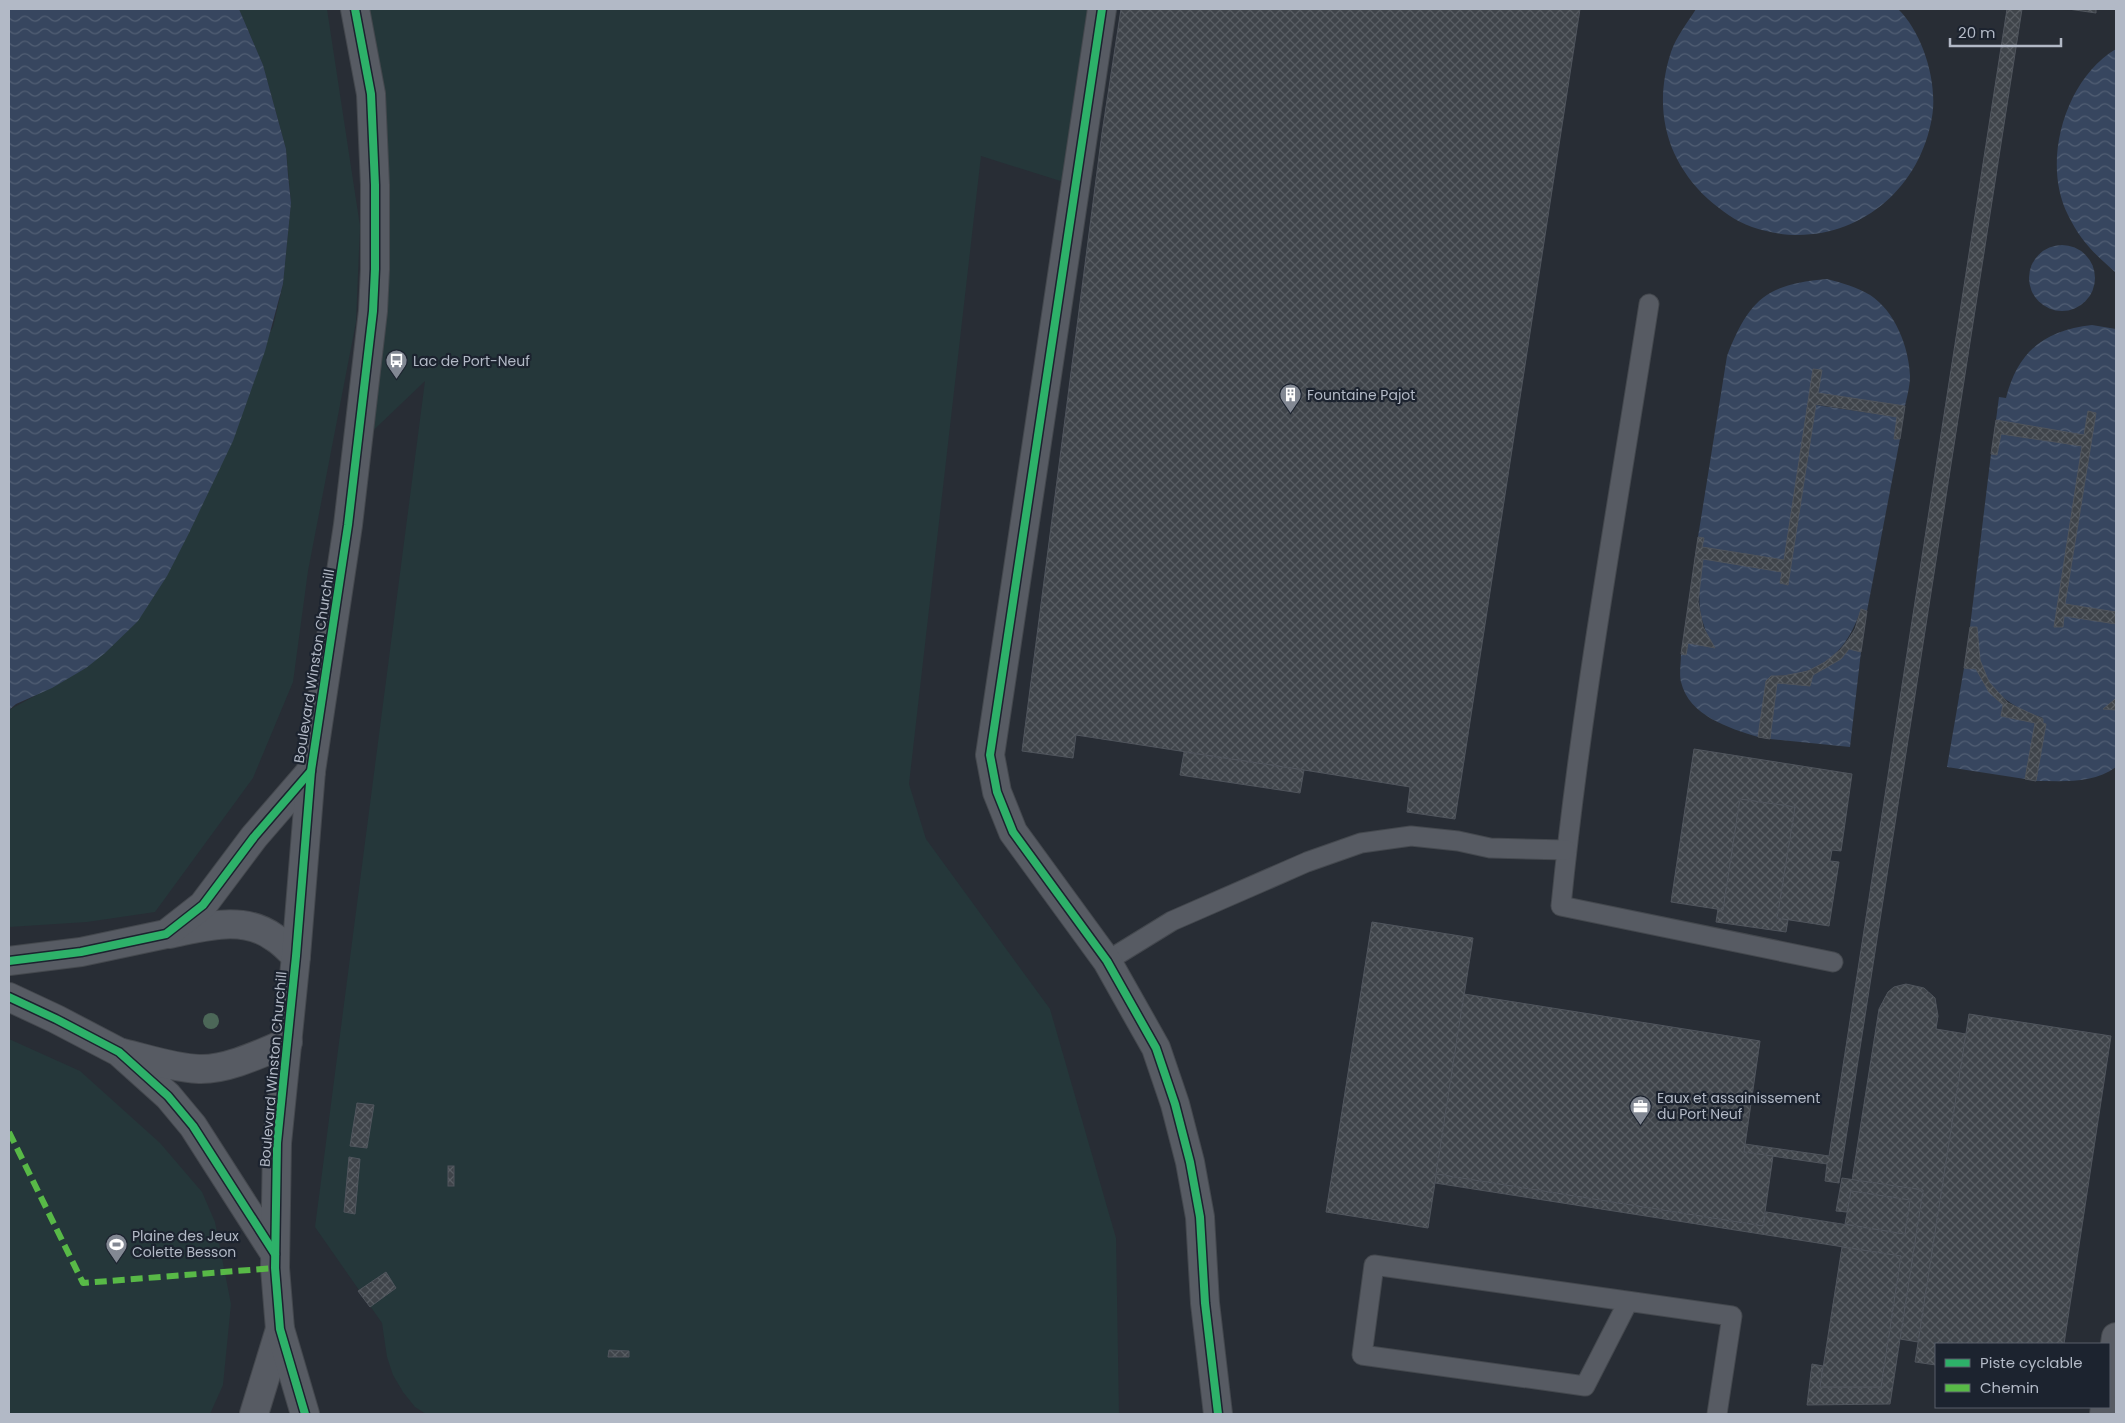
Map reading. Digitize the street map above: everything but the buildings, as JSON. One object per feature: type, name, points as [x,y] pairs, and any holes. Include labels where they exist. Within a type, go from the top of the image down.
[{"type":"street","name":"Boulevard Winston Churchill","points":[[305,1414],[280,1329],[275,1254],[277,1143],[296,956],[311,770],[348,525],[373,303],[375,185],[371,94],[355,9]]},
{"type":"street","points":[[1102,9],[990,755],[997,792],[1013,832],[1107,961],[1156,1048],[1175,1104],[1190,1162],[1200,1217],[1205,1303],[1218,1414]]},
{"type":"street","points":[[166,934],[203,905],[254,837],[311,770]]},
{"type":"street","points":[[9,961],[81,952],[232,922],[257,928],[275,937],[296,956]]},
{"type":"street","points":[[9,997],[56,1018],[119,1052],[168,1096],[194,1126],[275,1254]]},
{"type":"street","points":[[119,1052],[166,1064],[200,1069],[233,1063],[288,1042]]},
{"type":"street","name":"Boulevard Winston Churchill","points":[[254,1414],[280,1329]]},
{"type":"street","points":[[2110,1378],[2116,1337]]},
{"type":"lane","points":[[1650,304],[1591,670],[1566,850],[1561,906],[1833,962]]},
{"type":"lane","points":[[1107,961],[1180,917],[1307,862],[1361,844],[1411,836],[1458,841],[1490,848],[1566,850]]},
{"type":"lane","points":[[1628,1302],[1585,1386],[1362,1355],[1374,1265],[1732,1316],[1717,1414]]},
{"type":"shaded area","points":[[239,9],[327,9],[360,226],[356,322],[308,571],[293,682],[253,778],[155,912],[87,922],[9,927],[9,710],[86,668],[273,327],[283,284],[291,203],[286,149],[263,65]]},
{"type":"shaded area","points":[[355,9],[1093,9],[1070,184],[981,156],[909,784],[926,839],[1050,1009],[1116,1238],[1119,1414],[426,1414],[415,1407],[393,1375],[387,1357],[382,1323],[315,1227],[425,381],[358,445],[373,311]]},
{"type":"shaded area","name":"Plaine des Jeux Colette Besson","points":[[9,1039],[80,1071],[160,1143],[202,1192],[215,1222],[231,1304],[223,1385],[210,1414],[9,1414]]},
{"type":"water","points":[[9,9],[239,9],[263,65],[286,149],[291,203],[283,284],[265,351],[233,441],[167,576],[138,621],[105,653],[86,668],[52,688],[16,704],[9,710]]},
{"type":"water","points":[[1696,9],[1898,9],[1915,31],[1927,59],[1933,89],[1933,104],[1932,117],[1924,147],[1910,174],[1891,197],[1868,215],[1842,227],[1814,234],[1783,234],[1752,227],[1718,208],[1708,199],[1693,183],[1682,167],[1673,149],[1663,112],[1663,93],[1671,52],[1679,35]]},
{"type":"water","points":[[2116,49],[2116,273],[2089,247],[2078,233],[2068,215],[2060,194],[2057,171],[2058,147],[2063,123],[2071,101],[2083,80],[2098,63]]},
{"type":"water","points":[[2062,245],[2075,247],[2085,255],[2093,265],[2095,278],[2093,291],[2085,301],[2075,309],[2062,311],[2049,309],[2039,301],[2031,291],[2029,278],[2031,265],[2039,255],[2049,247]]},
{"type":"water","points":[[1827,279],[1855,287],[1870,295],[1887,310],[1899,331],[1907,353],[1910,384],[1905,406],[1818,393],[1821,370],[1813,369],[1784,560],[1702,547],[1698,537],[1727,356],[1735,337],[1752,308],[1762,298],[1789,285]]},
{"type":"water","points":[[2092,325],[2116,329],[2116,612],[2065,604],[2096,413],[2088,412],[2084,435],[1996,420],[1999,397],[2006,398],[2018,367],[2036,346],[2060,332]]},
{"type":"water","points":[[1816,405],[1897,417],[1894,438],[1900,439],[1867,611],[1861,609],[1847,639],[1828,660],[1817,667],[1803,672],[1771,676],[1766,681],[1758,737],[1723,725],[1701,712],[1692,704],[1685,694],[1681,682],[1681,654],[1686,655],[1688,643],[1715,648],[1701,616],[1699,595],[1703,559],[1782,572],[1780,583],[1788,585]]},
{"type":"water","points":[[2001,434],[2082,446],[2054,627],[2062,627],[2064,616],[2116,624],[2116,698],[2104,709],[2116,710],[2116,767],[2088,779],[2036,781],[2046,724],[2043,723],[2043,718],[2012,704],[1995,689],[1982,670],[1979,659],[1977,628],[1970,627],[1991,454],[1997,454]]},
{"type":"water","points":[[1849,649],[1861,652],[1850,747],[1770,739],[1777,683],[1810,686],[1813,675],[1841,659]]},
{"type":"water","points":[[1964,668],[1976,669],[1989,692],[2003,705],[2001,716],[2035,723],[2025,779],[1947,767]]},
{"type":"marked path","points":[[9,1132],[83,1283],[275,1268]]},
{"type":"cycle path","points":[[305,1414],[280,1329],[275,1268],[277,1143],[296,956],[311,771],[348,525],[373,311],[375,185],[371,94],[355,9]]},
{"type":"cycle path","points":[[1102,9],[990,755],[997,792],[1013,832],[1107,961],[1156,1048],[1175,1104],[1190,1162],[1200,1217],[1205,1303],[1218,1414]]},
{"type":"cycle path","points":[[9,961],[81,952],[166,934],[203,905],[254,837],[311,771]]},
{"type":"cycle path","points":[[9,997],[119,1052],[168,1096],[193,1126],[275,1254]]},
{"type":"place","name":"Lac de Port-Neuf","points":[[397,380]]},
{"type":"place","name":"Fountaine Pajot","points":[[1291,414]]},
{"type":"place","name":"Eaux et assainissement du Port Neuf","points":[[1641,1125]]},
{"type":"place","name":"Plaine des Jeux Colette Besson","points":[[116,1263]]}]
